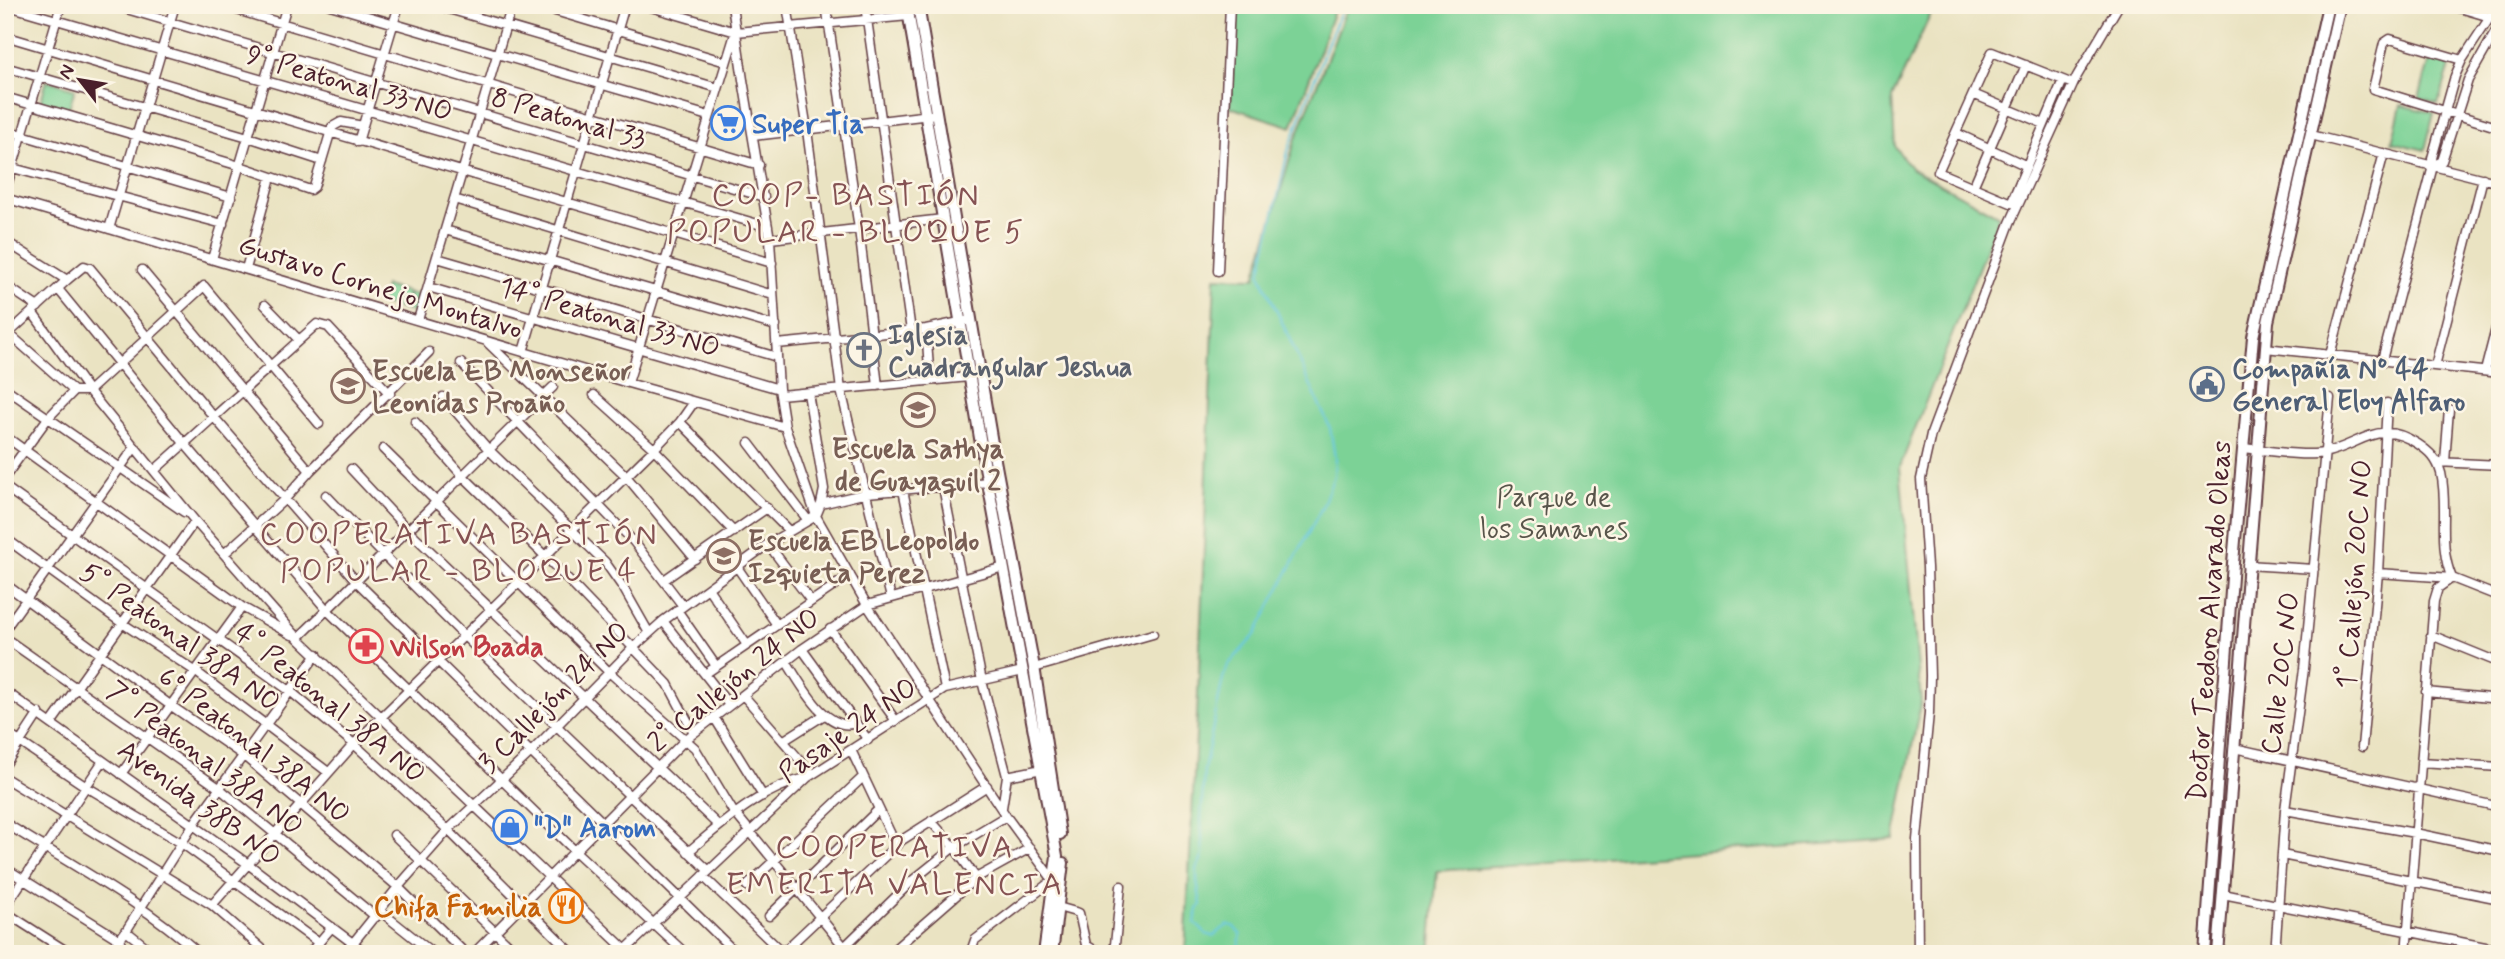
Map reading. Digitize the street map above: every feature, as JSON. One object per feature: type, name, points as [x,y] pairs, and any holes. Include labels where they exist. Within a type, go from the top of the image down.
[{"type":"main road","points":[[918,5],[943,219],[966,321],[970,377],[1004,567],[1029,672],[1057,856],[1058,907],[1052,954]]},
{"type":"main road","name":"Doctor Teodoro Alvarado Oleas","points":[[2218,954],[2256,450],[2255,320],[2328,5]]},
{"type":"main road","name":"Doctor Teodoro Alvarado Oleas","points":[[2205,954],[2244,448],[2268,323],[2340,5]]},
{"type":"main road","points":[[908,10],[931,115],[1064,856],[1044,954]]},
{"type":"street","name":"9° Peatonal 33 NO","points":[[5,5],[768,227]]},
{"type":"street","points":[[5,192],[9,167],[22,135],[61,5]]},
{"type":"street","name":"8 Peatonal 33","points":[[113,5],[764,197]]},
{"type":"street","points":[[109,229],[175,5]]},
{"type":"street","points":[[220,5],[759,165]]},
{"type":"street","points":[[212,259],[286,5]]},
{"type":"street","points":[[330,5],[709,116]]},
{"type":"street","points":[[358,142],[399,5]]},
{"type":"street","points":[[435,5],[610,56],[719,84]]},
{"type":"street","points":[[418,320],[512,5]]},
{"type":"street","points":[[535,5],[726,62]]},
{"type":"street","points":[[523,352],[625,5]]},
{"type":"street","points":[[644,5],[736,32],[867,20],[908,10]]},
{"type":"street","points":[[732,5],[770,239],[779,392],[785,427],[811,517]]},
{"type":"street","points":[[787,5],[807,130],[841,390],[891,598]]},
{"type":"street","points":[[826,5],[859,229],[878,386]]},
{"type":"street","points":[[865,5],[911,331]]},
{"type":"street","points":[[1218,271],[1230,5]]},
{"type":"street","points":[[1918,954],[1917,839],[1930,676],[1921,479],[1931,434],[2010,223],[2073,84],[2119,5]]},
{"type":"street","points":[[2450,5],[2497,20]]},
{"type":"street","points":[[2433,166],[2442,161],[2474,66],[2497,20],[2498,5]]},
{"type":"street","points":[[2382,360],[2433,166],[2432,158],[2462,60],[2497,20]]},
{"type":"street","points":[[628,383],[736,32]]},
{"type":"street","points":[[5,36],[772,263]]},
{"type":"street","points":[[2462,60],[2390,39],[2384,43],[2373,89],[2500,128]]},
{"type":"street","points":[[2063,80],[2011,203],[1938,172],[1993,52],[2026,65],[2073,84]]},
{"type":"street","points":[[1973,187],[2026,65]]},
{"type":"street","points":[[5,67],[248,137],[321,161]]},
{"type":"street","points":[[719,84],[732,73],[743,80]]},
{"type":"street","points":[[1973,94],[2044,124]]},
{"type":"street","points":[[5,97],[240,166],[310,190],[314,187],[328,133],[332,127],[341,122],[363,126]]},
{"type":"street","points":[[753,136],[931,115]]},
{"type":"street","points":[[5,130],[231,197]]},
{"type":"street","points":[[1956,133],[2027,166]]},
{"type":"street","points":[[2312,135],[2500,183]]},
{"type":"street","points":[[2330,355],[2384,153]]},
{"type":"street","points":[[9,167],[223,224]]},
{"type":"street","points":[[246,269],[271,177]]},
{"type":"street","points":[[2435,366],[2483,178]]},
{"type":"street","name":"Gustavo Cornejo Montalvo","points":[[5,198],[785,427]]},
{"type":"street","points":[[454,199],[774,295]]},
{"type":"street","points":[[770,239],[943,219]]},
{"type":"street","points":[[445,230],[776,326]]},
{"type":"street","points":[[5,241],[67,280]]},
{"type":"street","points":[[437,258],[777,357]]},
{"type":"street","points":[[319,424],[206,287],[201,287],[149,337],[89,391],[74,391],[7,332],[84,265],[90,268],[149,337],[213,416],[357,582],[737,954]]},
{"type":"street","points":[[142,270],[310,471]]},
{"type":"street","points":[[5,285],[35,309],[89,391],[193,519],[298,638],[475,804],[625,952]]},
{"type":"street","name":"14° Peatonal 33 NO","points":[[428,288],[639,348],[779,392],[808,393],[970,377]]},
{"type":"street","points":[[58,289],[184,443],[327,610],[575,851],[686,954]]},
{"type":"street","points":[[265,305],[298,340]]},
{"type":"street","points":[[2485,371],[2500,313]]},
{"type":"street","points":[[777,344],[911,331],[966,321]]},
{"type":"street","points":[[155,470],[317,324],[328,327],[390,394]]},
{"type":"street","points":[[926,329],[930,381]]},
{"type":"street","points":[[486,341],[626,476],[695,559]]},
{"type":"street","points":[[2265,348],[2500,373]]},
{"type":"street","points":[[224,555],[285,499],[429,352]]},
{"type":"street","points":[[461,363],[634,542],[664,580],[716,666]]},
{"type":"street","points":[[298,638],[554,387]]},
{"type":"street","points":[[5,388],[193,519]]},
{"type":"street","points":[[5,477],[48,418],[74,391]]},
{"type":"street","points":[[808,393],[824,489],[821,504],[811,517]]},
{"type":"street","points":[[594,394],[654,449],[734,532]]},
{"type":"street","points":[[443,397],[489,450],[605,562],[649,633]]},
{"type":"street","name":"Calle 20C NO","points":[[2275,954],[2285,810],[2304,668],[2327,452],[2330,398]]},
{"type":"street","points":[[212,905],[354,744],[654,449],[680,422],[694,402]]},
{"type":"street","name":"1° Callejón 20C NO","points":[[2362,747],[2378,573],[2386,403]]},
{"type":"street","points":[[2449,409],[2441,462],[2444,492],[2443,548],[2452,578]]},
{"type":"street","points":[[415,422],[462,475],[545,556],[668,684],[694,733]]},
{"type":"street","points":[[680,422],[789,531]]},
{"type":"street","points":[[2244,448],[2315,454],[2327,452],[2362,437],[2397,433],[2407,437],[2441,462],[2500,466]]},
{"type":"street","points":[[5,436],[242,607],[298,638]]},
{"type":"street","points":[[749,443],[811,517],[1004,812],[1057,880],[975,940],[970,954]]},
{"type":"street","points":[[5,629],[135,447]]},
{"type":"street","points":[[383,449],[516,583],[609,672],[695,748],[736,815],[848,950]]},
{"type":"street","points":[[351,469],[407,529],[489,609],[719,826]]},
{"type":"street","points":[[821,504],[867,493],[988,482]]},
{"type":"street","name":"4° Peatonal 38A NO","points":[[5,487],[290,691],[354,744],[448,830],[573,954]]},
{"type":"street","points":[[943,487],[982,681],[1007,776],[1004,812]]},
{"type":"street","points":[[903,490],[945,689]]},
{"type":"street","points":[[326,495],[556,727],[688,852],[783,953],[896,845],[987,786]]},
{"type":"street","points":[[664,580],[767,508]]},
{"type":"street","name":"3 Callejón 24 NO","points":[[353,943],[448,830],[530,753],[649,633],[768,544],[811,517]]},
{"type":"street","points":[[52,722],[193,519]]},
{"type":"street","name":"5° Peatonal 38A NO","points":[[5,538],[122,623],[195,671],[328,772]]},
{"type":"street","points":[[768,544],[811,601]]},
{"type":"street","points":[[2247,565],[2314,569]]},
{"type":"street","points":[[737,567],[777,625]]},
{"type":"street","name":"2° Callejón 24 NO","points":[[473,954],[685,740],[830,629],[867,605],[1004,567]]},
{"type":"street","points":[[2378,573],[2452,578],[2500,597]]},
{"type":"street","points":[[705,674],[850,575]]},
{"type":"street","points":[[2406,954],[2434,601],[2438,588],[2452,578]]},
{"type":"street","name":"6º Peatonal 38A NO","points":[[5,584],[244,756],[398,887],[466,954]]},
{"type":"street","points":[[708,588],[747,645]]},
{"type":"street","points":[[121,774],[242,607]]},
{"type":"street","points":[[663,621],[729,705]]},
{"type":"street","points":[[830,629],[896,721]]},
{"type":"street","name":"Pasaje 24 NO","points":[[625,952],[809,776],[945,689],[1029,672],[1153,634]]},
{"type":"street","points":[[2431,635],[2500,663]]},
{"type":"street","name":"7° Peatonal 38A NO","points":[[5,638],[219,789],[378,914],[434,954]]},
{"type":"street","points":[[803,649],[868,740]]},
{"type":"street","points":[[109,954],[193,825],[317,654]]},
{"type":"street","points":[[786,662],[824,715],[839,724],[856,723]]},
{"type":"street","name":"Avenida 38B NO","points":[[5,691],[248,864],[367,954]]},
{"type":"street","points":[[2426,692],[2500,699]]},
{"type":"street","points":[[688,852],[719,826],[782,784],[809,776],[743,695]]},
{"type":"street","points":[[5,765],[39,713]]},
{"type":"street","points":[[783,741],[824,715]]},
{"type":"street","points":[[714,717],[763,796]]},
{"type":"street","points":[[5,732],[85,786],[183,844],[232,880],[315,950],[332,927]]},
{"type":"street","points":[[2234,748],[2500,807]]},
{"type":"street","points":[[851,750],[896,845]]},
{"type":"street","points":[[71,954],[5,910],[103,761]]},
{"type":"street","points":[[2421,762],[2500,767]]},
{"type":"street","points":[[1007,776],[1042,769]]},
{"type":"street","points":[[747,887],[863,777]]},
{"type":"street","points":[[5,778],[212,905],[268,954]]},
{"type":"street","points":[[769,916],[879,809]]},
{"type":"street","points":[[2285,810],[2500,851]]},
{"type":"street","points":[[837,954],[848,950],[914,880],[954,847],[1004,812]]},
{"type":"street","points":[[931,821],[976,878]]},
{"type":"street","points":[[5,823],[141,907],[176,932],[200,954]]},
{"type":"street","points":[[394,835],[518,954]]},
{"type":"street","points":[[889,954],[976,878],[1030,848]]},
{"type":"street","points":[[2282,855],[2500,899]]},
{"type":"street","points":[[5,868],[120,940]]},
{"type":"street","points":[[1058,907],[1079,913],[1086,945],[1094,950],[1114,953],[1121,886]]},
{"type":"street","points":[[2223,894],[2500,950]]},
{"type":"street","points":[[126,931],[155,954]]},
{"type":"green space","points":[[1236,5],[1336,5],[1292,127],[1230,107]]},
{"type":"green space","name":"Parque de los Samanes","points":[[1348,5],[1935,5],[1892,98],[1895,147],[1912,169],[1999,216],[1900,467],[1921,701],[1894,839],[1437,871],[1430,954],[1185,954],[1215,277],[1255,278],[1295,141]]},
{"type":"green space","points":[[2431,56],[2451,63],[2438,104],[2419,98]]},
{"type":"green space","points":[[47,80],[75,89],[67,114],[39,106]]},
{"type":"green space","points":[[2401,105],[2434,113],[2425,150],[2392,142]]},
{"type":"green space","points":[[385,286],[408,292],[406,302],[409,293],[421,296],[415,313],[380,303]]},
{"type":"waterway","points":[[1237,954],[1241,935],[1233,926],[1228,925],[1213,936],[1206,934],[1195,923],[1197,909],[1201,905],[1197,869],[1203,855],[1201,820],[1204,770],[1228,665],[1255,635],[1322,507],[1334,476],[1335,457],[1330,428],[1260,274],[1288,151],[1344,5]]},
{"type":"place","name":"Super Tia","points":[[728,123]]},
{"type":"place","name":"Iglesia Cuadrangular Jeshua","points":[[864,350]]},
{"type":"place","name":"Compañía Nº 44 General Eloy Alfaro","points":[[2207,384]]},
{"type":"place","name":"Escuela EB Monseñor Leonidas Proaño","points":[[348,386]]},
{"type":"place","name":"Escuela Sathya de Guayaquil 2","points":[[918,410]]},
{"type":"place","name":"Escuela EB Leopoldo Izquieta Perez","points":[[724,556]]},
{"type":"place","name":"Wilson Boada","points":[[366,646]]},
{"type":"place","name":"\"D\" Aarom","points":[[510,827]]},
{"type":"place","name":"Chifa Familia","points":[[566,906]]},
{"type":"district","name":"COOP- BASTIÓN POPULAR - BLOQUE 5","points":[[846,212]]},
{"type":"district","name":"COOPERATIVA BASTIÓN POPULAR - BLOQUE 4","points":[[459,552]]},
{"type":"district","name":"COOPERATIVA EMERITA VALENCIA","points":[[895,864]]}]
